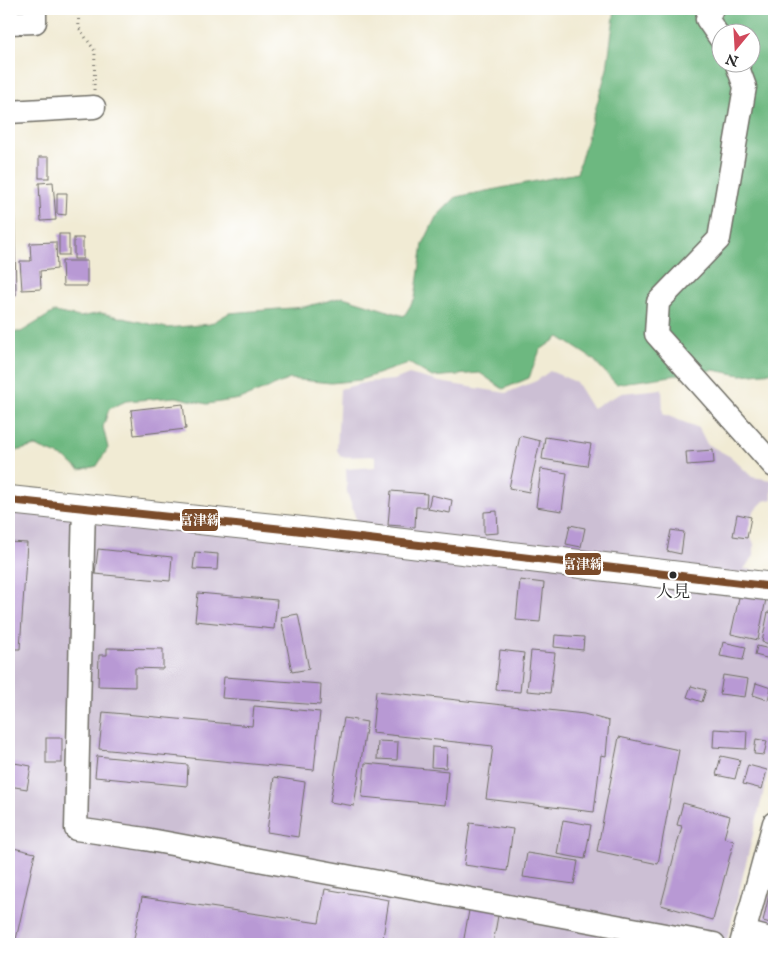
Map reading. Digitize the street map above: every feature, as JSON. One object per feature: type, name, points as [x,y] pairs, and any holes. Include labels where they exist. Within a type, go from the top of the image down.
[{"type":"highway","points":[[9,500],[84,506],[774,587]]},
{"type":"street","points":[[9,23],[35,22],[34,9]]},
{"type":"street","points":[[710,23],[707,19],[712,9]]},
{"type":"street","points":[[740,72],[745,86],[719,239],[658,302],[656,334],[774,466]]},
{"type":"street","points":[[9,112],[94,107]]},
{"type":"street","points":[[84,506],[76,829],[145,839],[714,944]]},
{"type":"street","points":[[774,823],[742,938],[774,940]]},
{"type":"path","points":[[78,9],[78,28],[95,51],[94,107]]},
{"type":"shaded area","points":[[550,371],[576,382],[592,408],[622,393],[662,389],[663,414],[699,428],[707,444],[731,457],[752,477],[772,480],[772,499],[764,501],[753,512],[748,530],[754,544],[754,556],[744,569],[774,572],[774,749],[726,944],[9,944],[9,509],[353,546],[357,522],[347,492],[346,469],[375,467],[375,456],[341,457],[337,450],[340,389],[368,382],[394,380],[409,374],[439,382],[506,393],[536,381]]},
{"type":"green space","points":[[615,9],[774,9],[774,372],[741,375],[713,370],[616,384],[593,359],[559,337],[540,350],[529,378],[503,389],[480,373],[432,377],[409,363],[360,380],[331,383],[290,379],[240,399],[207,404],[176,397],[126,401],[109,409],[103,427],[108,448],[97,466],[80,470],[65,458],[35,446],[9,453],[9,332],[21,332],[54,312],[80,317],[101,313],[167,328],[210,324],[229,313],[304,307],[343,297],[404,316],[415,298],[423,244],[436,217],[456,197],[577,173],[607,69]]},
{"type":"building","points":[[39,157],[49,157],[49,178],[39,178]]},
{"type":"building","points":[[53,182],[56,220],[41,221],[39,183]]},
{"type":"building","points":[[9,184],[14,184],[16,295],[9,296]]},
{"type":"building","points":[[57,193],[67,193],[66,215],[57,214]]},
{"type":"building","points":[[59,234],[69,234],[69,255],[59,255]]},
{"type":"building","points":[[74,238],[83,238],[83,259],[74,259]]},
{"type":"building","points":[[56,242],[57,269],[40,271],[41,289],[22,290],[20,261],[31,261],[30,243]]},
{"type":"building","points":[[62,261],[87,261],[87,286],[63,286]]},
{"type":"building","points":[[183,404],[186,429],[134,435],[131,410]]},
{"type":"building","points":[[520,436],[540,441],[529,492],[509,488]]},
{"type":"building","points":[[545,437],[591,444],[587,466],[542,459]]},
{"type":"building","points":[[713,450],[714,463],[687,465],[686,452]]},
{"type":"building","points":[[541,469],[567,473],[562,511],[536,507]]},
{"type":"building","points":[[391,491],[427,494],[426,507],[416,507],[415,527],[388,525]]},
{"type":"building","points":[[431,495],[452,500],[450,513],[428,509]]},
{"type":"building","points":[[497,511],[498,533],[484,534],[484,512]]},
{"type":"building","points":[[737,514],[751,517],[747,538],[733,536]]},
{"type":"building","points":[[570,525],[585,528],[581,547],[566,544]]},
{"type":"building","points":[[671,530],[684,532],[681,554],[667,551]]},
{"type":"building","points":[[9,542],[27,543],[20,649],[9,649]]},
{"type":"building","points":[[98,549],[172,557],[170,581],[95,574]]},
{"type":"building","points":[[195,552],[218,554],[217,570],[193,569]]},
{"type":"building","points":[[520,580],[544,583],[540,622],[516,620]]},
{"type":"building","points":[[198,593],[277,600],[274,629],[195,621]]},
{"type":"building","points":[[740,593],[766,599],[758,640],[731,634]]},
{"type":"building","points":[[768,612],[774,613],[774,645],[762,642]]},
{"type":"building","points":[[298,614],[309,669],[292,672],[281,617]]},
{"type":"building","points":[[555,635],[584,637],[583,650],[554,647]]},
{"type":"building","points":[[723,642],[746,647],[743,660],[720,656]]},
{"type":"building","points":[[757,646],[774,650],[774,660],[755,655]]},
{"type":"building","points":[[107,648],[163,649],[163,669],[135,668],[135,687],[98,686],[99,655],[107,655]]},
{"type":"building","points":[[500,650],[524,653],[520,692],[496,690]]},
{"type":"building","points":[[531,651],[555,653],[550,693],[527,691]]},
{"type":"building","points":[[723,675],[748,679],[745,697],[720,694]]},
{"type":"building","points":[[224,677],[321,684],[320,705],[222,698]]},
{"type":"building","points":[[756,683],[771,688],[768,700],[753,695]]},
{"type":"building","points":[[691,686],[706,690],[702,702],[687,697]]},
{"type":"building","points":[[376,691],[584,714],[609,721],[606,756],[601,755],[594,812],[486,799],[493,746],[372,733]]},
{"type":"building","points":[[254,706],[320,712],[314,770],[99,749],[103,712],[252,726]]},
{"type":"building","points":[[344,718],[367,722],[354,806],[330,802]]},
{"type":"building","points":[[714,729],[747,731],[746,749],[713,747]]},
{"type":"building","points":[[619,737],[679,750],[658,864],[597,851]]},
{"type":"building","points":[[46,738],[62,738],[62,763],[46,763]]},
{"type":"building","points":[[756,739],[767,741],[764,755],[754,754]]},
{"type":"building","points":[[378,741],[398,742],[397,760],[377,759]]},
{"type":"building","points":[[432,747],[447,748],[446,768],[431,767]]},
{"type":"building","points":[[97,756],[188,765],[187,786],[95,777]]},
{"type":"building","points":[[721,756],[740,760],[735,779],[716,775]]},
{"type":"building","points":[[9,762],[31,766],[27,789],[9,786]]},
{"type":"building","points":[[365,763],[448,771],[445,805],[362,797]]},
{"type":"building","points":[[748,765],[767,770],[762,789],[743,784]]},
{"type":"building","points":[[274,777],[305,782],[298,837],[267,832]]},
{"type":"building","points":[[683,803],[730,816],[724,838],[734,841],[713,920],[661,905],[682,826],[677,825]]},
{"type":"building","points":[[563,820],[591,825],[585,859],[557,854]]},
{"type":"building","points":[[470,823],[513,829],[507,871],[464,865]]},
{"type":"building","points":[[9,847],[35,853],[15,944],[9,944]]},
{"type":"building","points":[[527,853],[578,861],[574,884],[523,877]]},
{"type":"building","points":[[325,889],[389,900],[382,944],[133,944],[142,897],[319,923]]},
{"type":"building","points":[[769,895],[774,896],[774,924],[763,921]]},
{"type":"building","points":[[470,905],[499,910],[493,944],[463,944]]},
{"type":"transit line","name":"富津線","points":[[9,500],[293,530],[774,587]]},
{"type":"place","name":"人見","points":[[673,575]]}]
